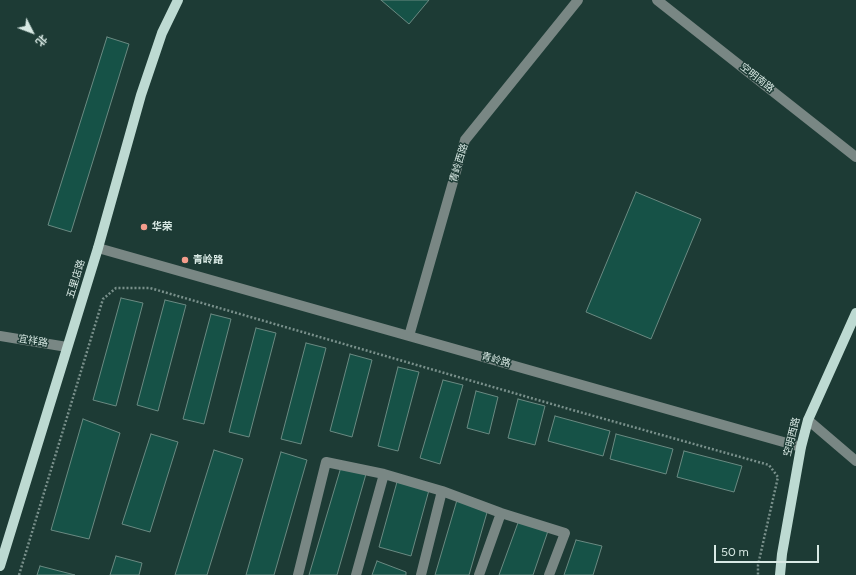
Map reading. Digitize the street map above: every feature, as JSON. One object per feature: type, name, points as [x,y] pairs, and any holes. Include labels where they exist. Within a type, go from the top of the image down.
[{"type":"main road","name":"五里店路","points":[[0,566],[98,248],[141,95],[162,33],[178,0]]},
{"type":"main road","name":"空明西路","points":[[780,575],[782,554],[801,447],[808,420],[856,313]]},
{"type":"street","name":"青岭西路","points":[[409,336],[465,140],[578,0]]},
{"type":"street","name":"空明南路","points":[[657,0],[856,157]]},
{"type":"street","name":"青岭路","points":[[98,248],[801,447]]},
{"type":"street","name":"宜祥路","points":[[0,336],[67,347]]},
{"type":"street","points":[[808,420],[856,462]]},
{"type":"street","points":[[298,575],[326,462],[384,474],[442,491],[500,513],[565,533],[550,575]]},
{"type":"street","points":[[356,575],[384,474]]},
{"type":"street","points":[[421,575],[442,491]]},
{"type":"street","points":[[479,575],[500,513]]},
{"type":"path","points":[[19,575],[103,299],[116,288],[150,288],[576,411],[770,465],[778,477],[758,565],[758,575]]},
{"type":"building","points":[[381,0],[429,0],[409,24]]},
{"type":"building","points":[[107,37],[129,44],[71,232],[48,225]]},
{"type":"building","points":[[636,192],[701,219],[651,339],[586,312]]},
{"type":"building","points":[[121,298],[143,303],[116,406],[93,400]]},
{"type":"building","points":[[165,300],[186,305],[158,411],[137,405]]},
{"type":"building","points":[[211,314],[231,319],[204,424],[183,419]]},
{"type":"building","points":[[256,328],[276,333],[249,437],[229,432]]},
{"type":"building","points":[[306,343],[326,348],[301,444],[281,439]]},
{"type":"building","points":[[350,354],[372,360],[352,437],[330,431]]},
{"type":"building","points":[[398,367],[419,372],[398,451],[378,446]]},
{"type":"building","points":[[443,380],[463,385],[440,464],[420,458]]},
{"type":"building","points":[[476,391],[498,397],[489,434],[467,428]]},
{"type":"building","points":[[518,399],[545,406],[535,445],[508,438]]},
{"type":"building","points":[[555,416],[610,431],[603,456],[548,441]]},
{"type":"building","points":[[83,419],[120,433],[89,539],[51,530]]},
{"type":"building","points":[[151,434],[178,442],[150,532],[122,524]]},
{"type":"building","points":[[616,434],[673,449],[666,474],[610,459]]},
{"type":"building","points":[[214,450],[243,459],[207,575],[175,575]]},
{"type":"building","points":[[684,451],[742,466],[734,492],[677,477]]},
{"type":"building","points":[[281,452],[307,460],[274,575],[246,575]]},
{"type":"building","points":[[341,467],[366,474],[337,575],[309,575]]},
{"type":"building","points":[[397,482],[429,490],[411,556],[379,547]]},
{"type":"building","points":[[457,500],[488,509],[469,575],[435,575]]},
{"type":"building","points":[[519,520],[548,531],[533,575],[499,575]]},
{"type":"building","points":[[576,540],[602,546],[593,575],[564,575]]},
{"type":"building","points":[[116,556],[142,563],[139,575],[110,575]]},
{"type":"building","points":[[377,561],[406,572],[406,575],[372,575]]},
{"type":"building","points":[[40,566],[75,575],[37,575]]},
{"type":"place","name":"华荣","points":[[144,227]]},
{"type":"place","name":"青岭路","points":[[185,260]]}]
